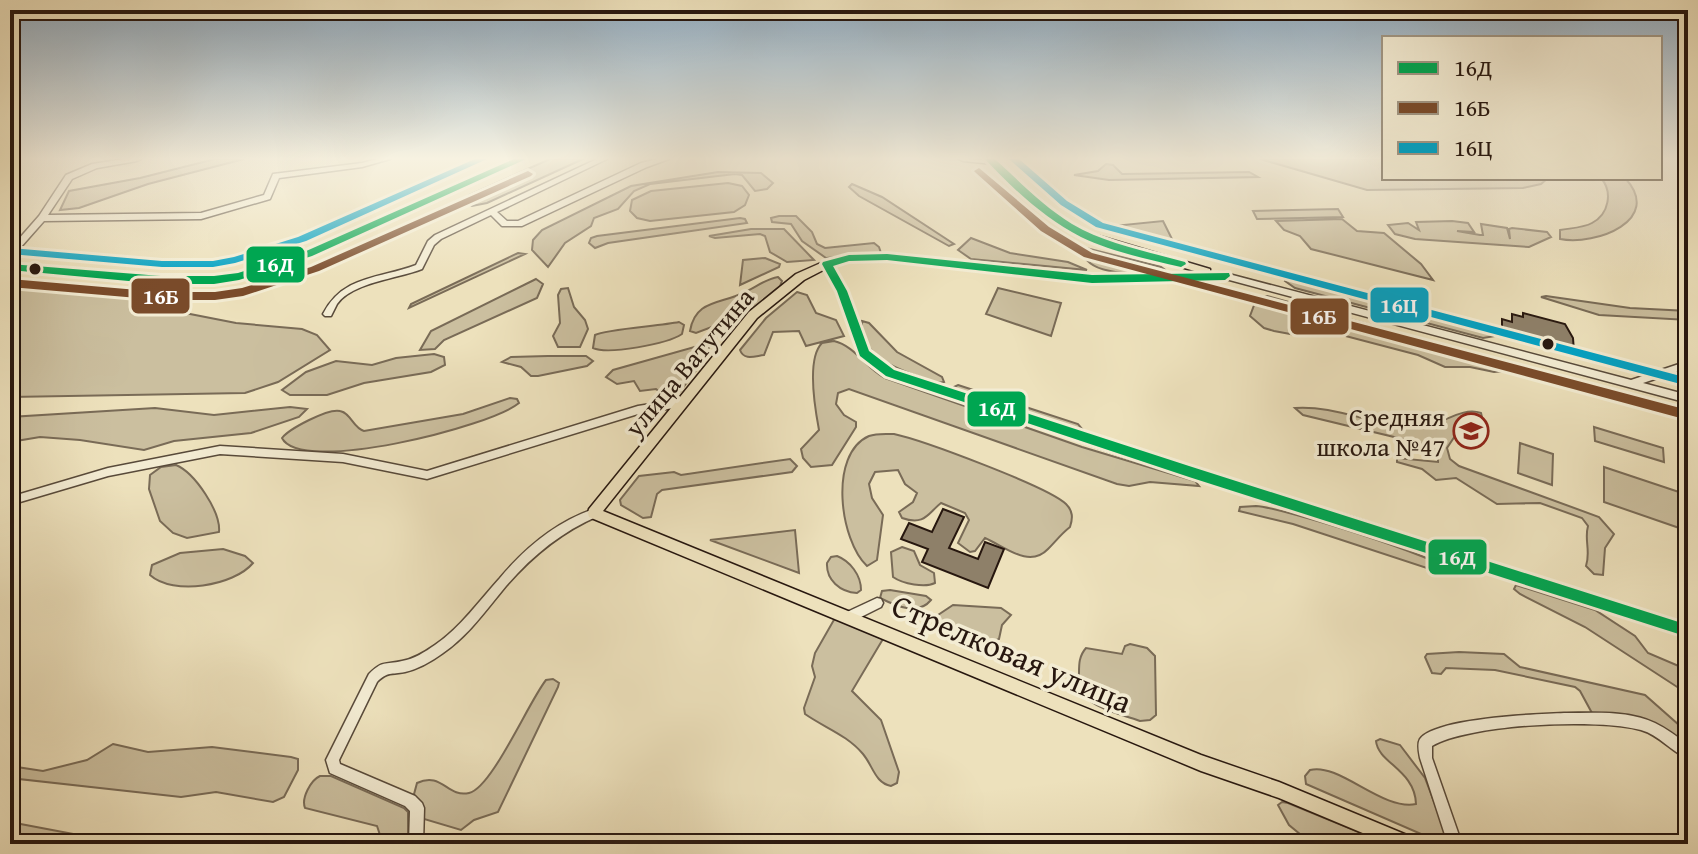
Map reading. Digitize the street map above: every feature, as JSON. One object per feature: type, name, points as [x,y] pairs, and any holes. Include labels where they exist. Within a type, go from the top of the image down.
[{"type":"main road","points":[[10,267],[173,281],[239,276],[308,254],[432,199]]},
{"type":"main road","points":[[1035,199],[1082,234],[1225,276]]},
{"type":"main road","name":"улица Ватутина","points":[[594,513],[753,315],[800,277],[827,264],[849,258],[887,257],[1092,279],[1225,276]]},
{"type":"main road","name":"Стрелковая улица","points":[[594,513],[851,616],[1187,757],[1279,790],[1408,844]]},
{"type":"street","points":[[10,254],[55,199]]},
{"type":"street","points":[[42,218],[211,215],[261,199]]},
{"type":"street","points":[[328,314],[334,299],[341,293],[419,267],[434,240],[520,199]]},
{"type":"street","points":[[492,212],[505,224],[513,226],[571,199]]},
{"type":"street","points":[[827,264],[842,291],[864,353],[890,373],[1109,448],[1434,548],[1688,631]]},
{"type":"street","points":[[1225,276],[1688,399]]},
{"type":"street","points":[[1632,384],[1688,364]]},
{"type":"street","points":[[10,501],[108,472],[220,450],[343,458],[427,475],[638,410],[682,403]]},
{"type":"street","points":[[416,844],[417,808],[410,801],[335,768],[332,760],[373,678],[382,669],[405,668],[426,659],[479,611],[522,561],[572,523],[594,513]]},
{"type":"street","points":[[851,616],[877,603]]},
{"type":"street","points":[[1455,844],[1433,784],[1425,743],[1429,739],[1448,732],[1505,722],[1590,719],[1643,724],[1688,753]]},
{"type":"shaded area","points":[[65,199],[105,199],[79,208],[60,210]]},
{"type":"shaded area","points":[[465,199],[496,199],[472,206],[463,201]]},
{"type":"shaded area","points":[[605,199],[627,199],[618,209],[594,218],[591,226],[565,243],[548,267],[532,250],[533,240],[542,230]]},
{"type":"shaded area","points":[[747,199],[745,205],[734,212],[650,221],[637,218],[630,211],[632,200]]},
{"type":"shaded area","points":[[864,199],[885,199],[954,244],[949,246]]},
{"type":"shaded area","points":[[1608,199],[1635,199],[1636,206],[1631,218],[1607,234],[1575,240],[1560,239],[1560,230],[1588,225],[1598,219]]},
{"type":"shaded area","points":[[1338,209],[1343,217],[1257,219],[1253,211]]},
{"type":"shaded area","points":[[796,216],[812,232],[817,244],[825,248],[874,243],[881,253],[826,258],[802,241],[791,224],[772,222],[771,218]]},
{"type":"shaded area","points":[[740,218],[747,223],[608,243],[595,248],[589,243],[591,238],[597,236]]},
{"type":"shaded area","points":[[1342,219],[1357,231],[1384,233],[1421,264],[1433,280],[1311,249],[1300,236],[1284,230],[1276,221]]},
{"type":"shaded area","points":[[1163,221],[1172,239],[1164,243],[1115,231],[1113,226]]},
{"type":"shaded area","points":[[1416,222],[1468,223],[1474,232],[1457,231],[1480,235],[1483,235],[1481,224],[1507,228],[1510,239],[1509,229],[1512,228],[1547,232],[1551,237],[1529,247],[1415,239],[1395,234],[1388,225],[1408,223],[1419,230]]},
{"type":"shaded area","points":[[751,229],[784,229],[814,260],[787,262],[770,252],[765,236],[760,234],[709,236]]},
{"type":"shaded area","points":[[971,238],[1010,253],[1068,262],[1087,270],[971,259],[958,250]]},
{"type":"shaded area","points":[[1082,247],[1164,269],[1129,273],[1103,269],[1085,257]]},
{"type":"shaded area","points":[[518,253],[525,254],[409,308],[411,304]]},
{"type":"shaded area","points":[[765,258],[780,264],[779,267],[740,285],[743,260]]},
{"type":"shaded area","points":[[1288,276],[1483,326],[1495,336],[1483,338],[1295,288],[1285,281]]},
{"type":"shaded area","points":[[778,277],[782,281],[780,286],[746,314],[696,333],[690,331],[703,308]]},
{"type":"shaded area","points":[[536,279],[543,284],[537,298],[444,340],[435,349],[420,350],[431,331]]},
{"type":"shaded area","points":[[37,282],[144,292],[185,313],[236,323],[302,329],[317,335],[330,350],[278,382],[245,393],[10,397],[10,294]]},
{"type":"shaded area","points":[[568,288],[574,307],[588,329],[580,347],[558,347],[553,336],[560,323],[558,295],[561,289]]},
{"type":"shaded area","points":[[998,288],[1061,303],[1051,336],[986,314]]},
{"type":"shaded area","points":[[797,292],[807,295],[816,313],[836,320],[844,336],[806,346],[799,331],[773,332],[764,355],[744,356],[740,350],[766,318]]},
{"type":"shaded area","points":[[1267,296],[1500,361],[1513,366],[1514,370],[1494,372],[1470,367],[1445,367],[1418,355],[1338,334],[1301,336],[1274,331],[1264,328],[1250,316],[1256,300]]},
{"type":"shaded area","points":[[1541,297],[1630,308],[1688,311],[1688,320],[1599,315]]},
{"type":"shaded area","points":[[862,321],[869,323],[897,352],[942,377],[944,382],[937,383],[887,363],[868,346]]},
{"type":"shaded area","points":[[679,322],[684,325],[682,334],[674,338],[624,349],[593,348],[595,335],[601,333]]},
{"type":"shaded area","points":[[834,341],[848,347],[885,378],[1082,447],[1195,481],[1199,486],[1150,482],[1129,486],[1117,484],[849,389],[838,393],[836,404],[844,415],[856,422],[856,427],[832,465],[811,467],[803,458],[801,449],[819,430],[813,385],[814,360],[822,343]]},
{"type":"shaded area","points":[[705,344],[709,346],[709,353],[679,393],[666,397],[656,389],[640,391],[634,381],[617,384],[606,377],[613,370]]},
{"type":"shaded area","points":[[434,354],[444,357],[445,365],[431,372],[364,383],[327,395],[290,395],[282,390],[306,372],[336,361],[372,365],[396,358]]},
{"type":"shaded area","points":[[586,356],[593,361],[587,366],[538,376],[531,376],[521,367],[502,362],[511,357]]},
{"type":"shaded area","points":[[958,385],[1078,424],[1083,430],[1077,431],[961,392],[954,387]]},
{"type":"shaded area","points":[[510,398],[517,399],[519,403],[472,424],[357,450],[323,452],[296,448],[282,438],[309,420],[334,411],[344,412],[364,431],[463,414]]},
{"type":"shaded area","points":[[290,407],[307,409],[299,417],[251,433],[174,441],[144,450],[40,437],[10,442],[10,417],[155,408],[214,415]]},
{"type":"shaded area","points":[[1295,408],[1327,410],[1388,424],[1420,427],[1466,412],[1481,413],[1483,421],[1455,436],[1447,448],[1450,459],[1459,466],[1599,517],[1614,534],[1605,548],[1603,575],[1594,574],[1586,566],[1588,526],[1582,518],[1540,503],[1497,504],[1456,478],[1436,480],[1422,469],[1397,462],[1397,458],[1438,462],[1438,453],[1423,444],[1303,415]]},
{"type":"shaded area","points":[[1594,427],[1663,448],[1664,462],[1595,441]]},
{"type":"shaded area","points":[[894,434],[984,465],[1055,496],[1070,509],[1070,527],[1041,555],[1033,557],[1016,554],[985,538],[975,551],[970,552],[958,543],[969,520],[965,513],[941,503],[921,519],[902,518],[899,512],[913,502],[917,493],[905,484],[898,470],[875,472],[869,484],[872,498],[883,515],[877,560],[867,566],[850,538],[842,498],[843,478],[856,446],[872,435]]},
{"type":"shaded area","points":[[1520,443],[1553,454],[1552,485],[1518,473]]},
{"type":"shaded area","points":[[790,459],[797,466],[792,472],[662,490],[657,494],[651,517],[643,518],[621,505],[620,500],[639,476],[674,472],[681,475]]},
{"type":"shaded area","points":[[176,465],[191,476],[205,494],[216,514],[219,532],[187,538],[173,533],[160,521],[149,489],[150,475],[161,467]]},
{"type":"shaded area","points":[[1604,467],[1688,495],[1688,531],[1604,502]]},
{"type":"shaded area","points":[[1256,506],[1360,534],[1422,556],[1453,573],[1448,575],[1293,524],[1239,511],[1240,507]]},
{"type":"shaded area","points":[[795,530],[799,573],[710,540]]},
{"type":"shaded area","points":[[902,547],[914,551],[920,565],[934,573],[935,583],[914,584],[893,577],[891,552]]},
{"type":"shaded area","points":[[223,549],[245,556],[253,563],[232,578],[203,586],[173,585],[150,575],[152,565],[180,553]]},
{"type":"shaded area","points":[[837,556],[857,574],[861,590],[857,593],[840,588],[829,575],[827,563],[831,557]]},
{"type":"shaded area","points":[[1516,585],[1595,610],[1635,636],[1648,653],[1688,670],[1688,694],[1585,627],[1520,594],[1514,589]]},
{"type":"shaded area","points":[[882,591],[926,596],[931,600],[920,608],[900,606],[880,598]]},
{"type":"shaded area","points":[[953,605],[1001,608],[1011,615],[1002,625],[999,639],[992,642],[938,621],[938,615]]},
{"type":"shaded area","points":[[835,618],[883,639],[852,691],[881,720],[899,772],[897,783],[891,786],[878,778],[863,754],[850,742],[805,714],[804,708],[815,677],[812,666],[815,653]]},
{"type":"shaded area","points":[[1130,644],[1147,648],[1155,656],[1156,715],[1150,720],[1140,721],[1108,711],[1090,701],[1080,685],[1080,660],[1086,648],[1122,654],[1125,646]]},
{"type":"shaded area","points":[[1427,654],[1504,654],[1520,667],[1645,695],[1688,733],[1688,750],[1652,725],[1592,713],[1575,687],[1495,670],[1446,668],[1441,674],[1432,673],[1425,657]]},
{"type":"shaded area","points":[[553,679],[559,683],[558,687],[498,812],[474,820],[461,830],[424,819],[413,798],[417,783],[433,780],[461,794],[478,788],[499,761],[546,680]]},
{"type":"shaded area","points":[[1380,739],[1400,745],[1425,778],[1450,844],[1306,784],[1305,776],[1310,770],[1321,769],[1389,801],[1416,804],[1410,783],[1378,749],[1376,741]]},
{"type":"shaded area","points":[[113,744],[148,752],[212,747],[291,757],[298,759],[298,770],[284,797],[273,802],[216,792],[181,797],[10,778],[10,766],[43,771],[87,760]]},
{"type":"shaded area","points":[[320,776],[331,776],[404,808],[408,812],[408,844],[383,844],[377,826],[305,808],[304,799],[308,790]]},
{"type":"shaded area","points":[[1282,802],[1388,844],[1312,844],[1289,825],[1278,805]]},
{"type":"shaded area","points":[[10,822],[126,844],[10,844]]},
{"type":"building","points":[[1523,313],[1565,324],[1573,338],[1574,352],[1512,336],[1512,330],[1502,327],[1502,319],[1512,322],[1512,314],[1523,317]]},
{"type":"building","points":[[943,509],[964,517],[949,548],[978,559],[985,542],[1004,549],[988,588],[922,562],[928,549],[901,539],[909,523],[932,532]]},
{"type":"transit line","name":"16Ц","points":[[11,251],[162,264],[213,264],[302,239],[392,199]]},
{"type":"transit line","name":"16Д","points":[[10,267],[161,280],[214,280],[239,276],[308,254],[432,199]]},
{"type":"transit line","name":"16Б","points":[[10,283],[161,296],[215,296],[243,292],[315,269],[472,199]]},
{"type":"transit line","name":"16Б","points":[[1011,199],[1045,229],[1088,255],[1684,414]]},
{"type":"transit line","name":"16Д","points":[[1033,199],[1083,234],[1110,245],[1181,264]]},
{"type":"transit line","name":"16Ц","points":[[1059,199],[1100,225],[1688,382]]},
{"type":"transit line","name":"16Д","points":[[827,264],[849,258],[887,257],[1092,279],[1225,276]]},
{"type":"transit line","name":"16Д","points":[[827,264],[842,291],[864,353],[890,373],[1688,631]]},
{"type":"place","name":"Средняя школа №47","points":[[1471,431]]}]
